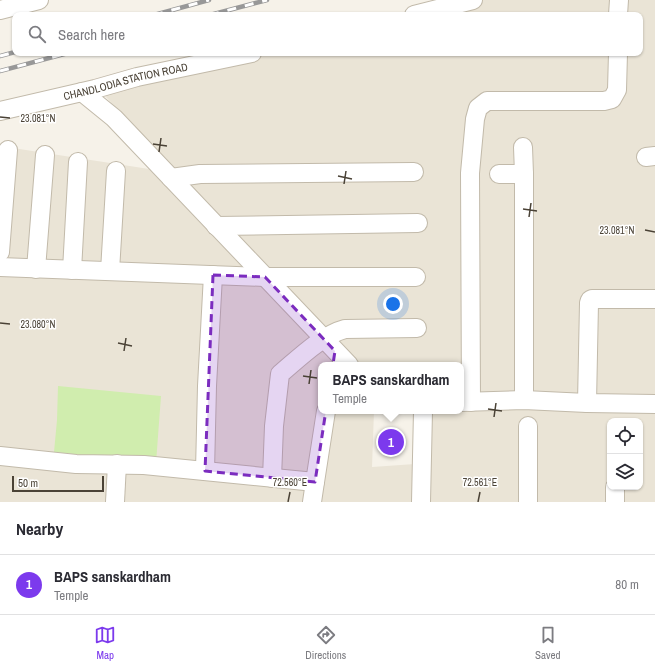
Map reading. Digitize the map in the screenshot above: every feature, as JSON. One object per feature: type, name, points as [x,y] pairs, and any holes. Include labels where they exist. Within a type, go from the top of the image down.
[{"type":"street","points":[[0,10],[39,0]]},
{"type":"street","points":[[426,12],[473,0]]},
{"type":"street","points":[[618,12],[619,0]]},
{"type":"street","name":"CHANDLODIA STATION ROAD","points":[[0,111],[82,92],[137,77],[238,56]]},
{"type":"street","points":[[618,56],[617,90],[612,99],[604,101],[487,101],[478,108],[474,119],[470,173],[466,402],[524,400],[655,404]]},
{"type":"street","points":[[82,92],[114,118],[265,277],[331,351],[345,362]]},
{"type":"street","points":[[523,147],[524,400]]},
{"type":"street","points":[[0,252],[8,150]]},
{"type":"street","points":[[36,269],[45,155]]},
{"type":"street","points":[[72,270],[78,162]]},
{"type":"street","points":[[110,271],[116,170]]},
{"type":"street","points":[[171,178],[200,174],[414,172]]},
{"type":"street","points":[[499,174],[524,174]]},
{"type":"street","points":[[216,226],[418,223]]},
{"type":"street","points":[[0,267],[265,277],[416,277]]},
{"type":"street","points":[[205,471],[207,386],[213,275]]},
{"type":"street","points":[[587,403],[590,300],[655,299]]},
{"type":"street","points":[[272,478],[274,426],[280,374],[331,351],[337,331],[345,329],[417,328]]},
{"type":"street","points":[[312,502],[326,414]]},
{"type":"street","points":[[421,502],[423,414]]},
{"type":"street","points":[[528,426],[528,502]]},
{"type":"street","points":[[0,456],[76,464],[144,465],[315,482]]},
{"type":"street","points":[[115,502],[117,464]]},
{"type":"street","points":[[615,490],[615,502]]},
{"type":"highlighted area","points":[[213,275],[265,277],[335,351],[315,482],[205,471]]},
{"type":"shaded area","points":[[477,0],[655,0],[655,396],[464,397],[464,362],[353,362],[105,96],[138,84],[252,56],[643,56],[643,12],[429,12]]},
{"type":"shaded area","points":[[0,146],[149,169],[340,362],[318,362],[318,414],[374,414],[372,467],[415,464],[416,502],[0,502]]},
{"type":"shaded area","points":[[464,406],[655,410],[655,502],[427,502],[428,414],[464,414]]},
{"type":"green space","points":[[58,386],[161,396],[156,463],[54,452]]},
{"type":"railway","points":[[165,12],[209,0]]},
{"type":"railway","points":[[221,12],[267,0]]},
{"type":"railway","points":[[0,56],[12,53]]},
{"type":"railway","points":[[0,71],[57,56]]},
{"type":"place","name":"BAPS sanskardham","points":[[391,442]]}]
